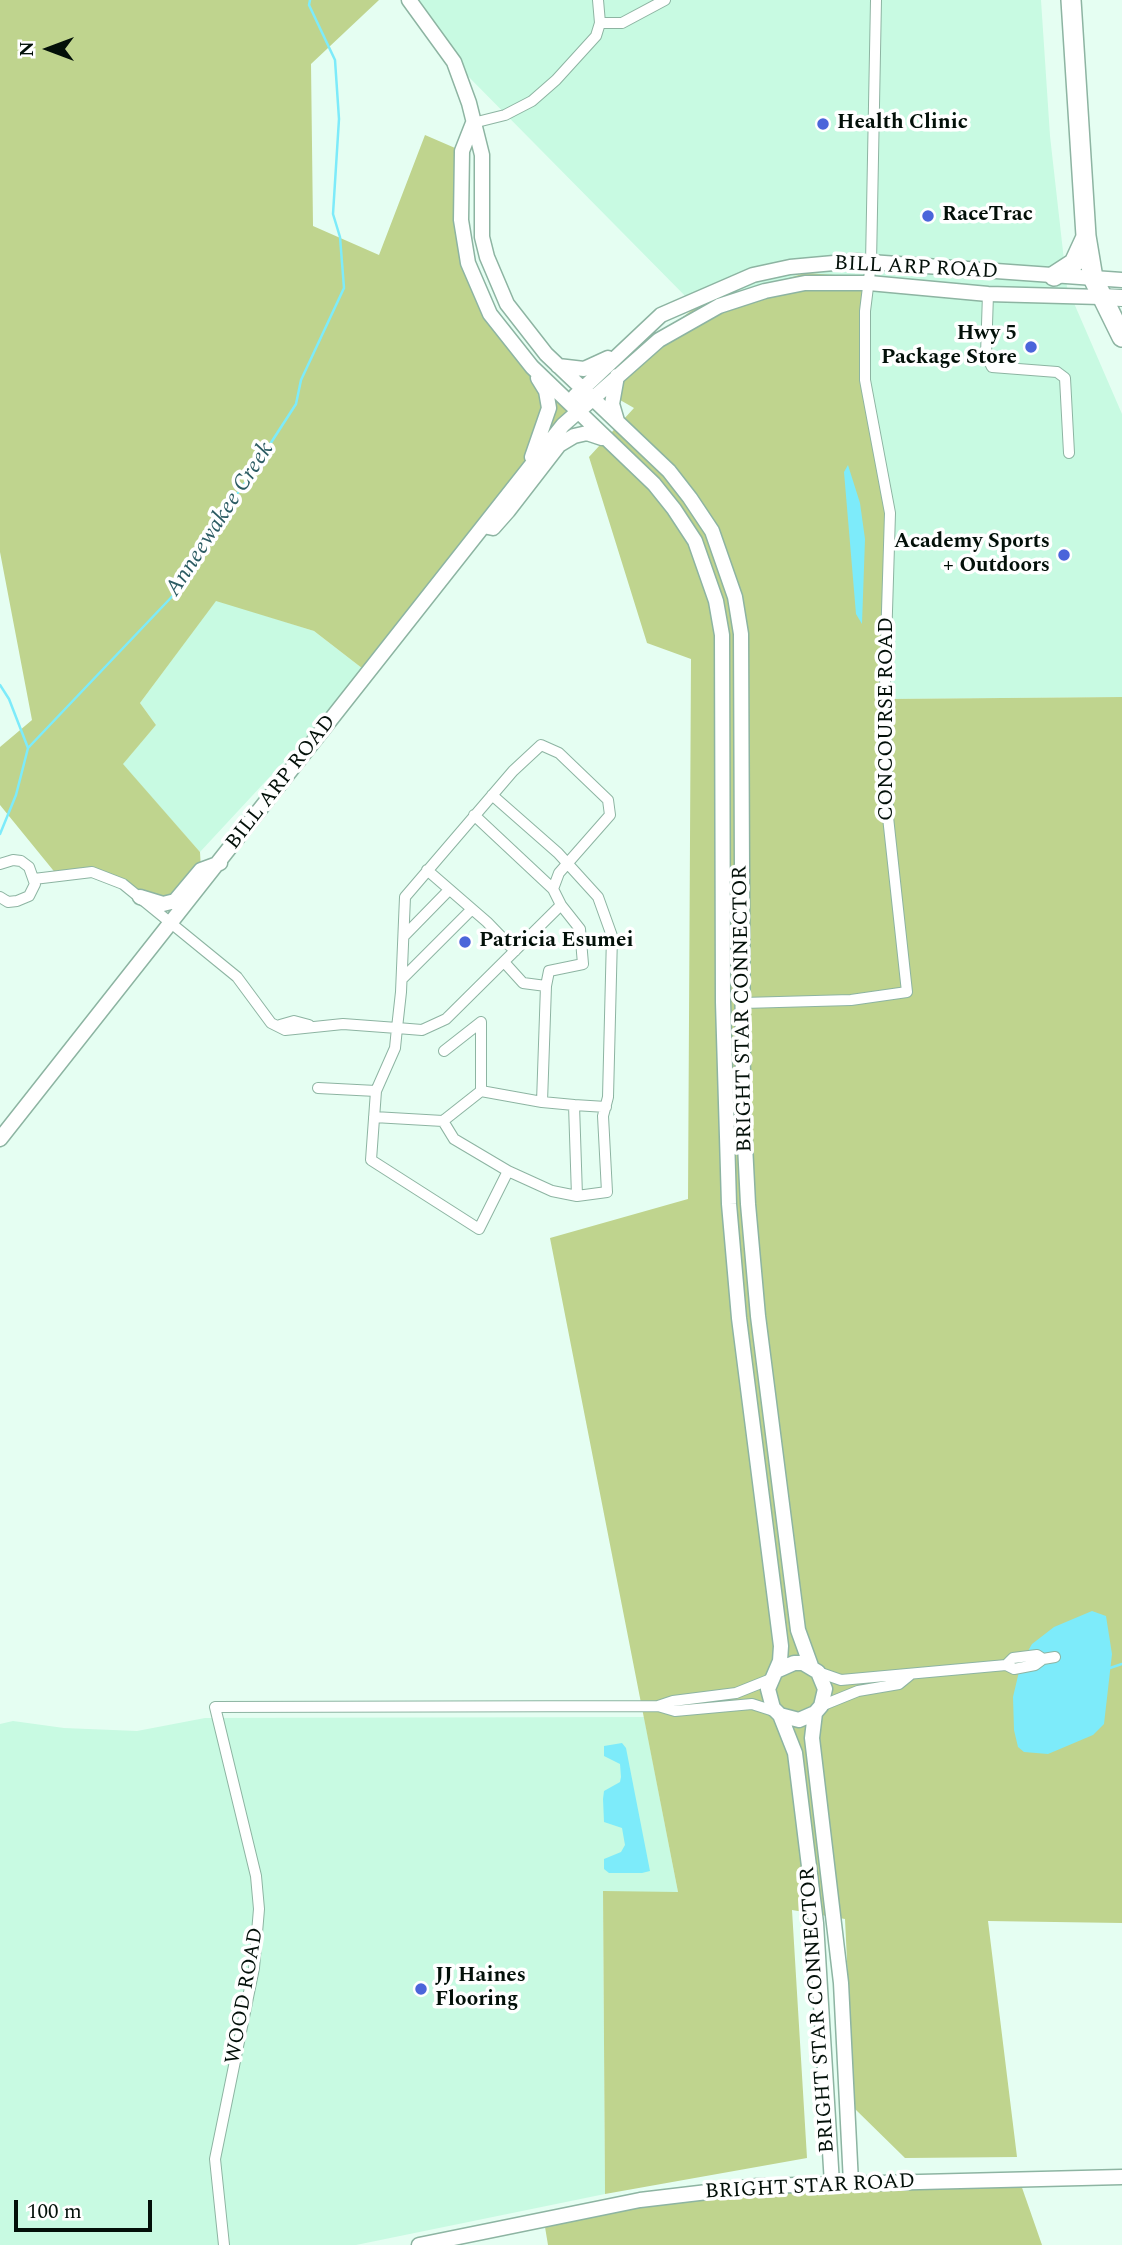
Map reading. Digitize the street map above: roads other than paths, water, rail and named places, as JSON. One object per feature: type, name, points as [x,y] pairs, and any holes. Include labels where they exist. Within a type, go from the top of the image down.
[{"type":"highway","points":[[1071,0],[1086,236],[1093,278],[1119,331]]},
{"type":"highway","points":[[1054,276],[1074,263],[1086,236]]},
{"type":"highway","points":[[1119,331],[1122,298]]},
{"type":"main road","name":"BILL ARP ROAD","points":[[1101,297],[1122,298]]},
{"type":"street","name":"BRIGHT STAR CONNECTOR","points":[[409,0],[454,62],[470,103],[482,155],[481,219],[487,257],[507,304],[527,332],[558,366],[668,471],[712,531],[735,597],[741,634],[743,1105],[754,1275],[798,1630],[815,1669]]},
{"type":"street","points":[[528,468],[549,408],[545,391],[532,367],[490,314],[468,263],[461,220],[462,151],[473,123],[506,115],[532,101],[596,36],[600,23],[598,0]]},
{"type":"street","points":[[600,23],[622,23],[665,0]]},
{"type":"street","points":[[869,283],[876,0]]},
{"type":"street","name":"BILL ARP ROAD","points":[[0,1139],[563,425],[565,411],[575,408],[621,351],[661,315],[753,275],[790,267],[871,263],[1122,280]]},
{"type":"street","name":"BILL ARP ROAD","points":[[586,393],[617,376],[659,340],[719,306],[765,290],[805,283],[869,283],[988,294],[1101,297]]},
{"type":"street","name":"CONCOURSE ROAD","points":[[743,1003],[851,1000],[907,992],[888,817],[885,676],[890,513],[865,380],[865,311],[869,283]]},
{"type":"street","points":[[988,294],[986,355],[992,367],[1057,372],[1065,378],[1069,453]]},
{"type":"street","points":[[558,366],[584,369],[621,351]]},
{"type":"street","name":"BRIGHT STAR CONNECTOR","points":[[532,367],[654,484],[695,541],[716,601],[722,635],[723,989],[729,1204],[739,1318],[780,1633],[780,1661],[773,1675]]},
{"type":"street","points":[[617,376],[612,404],[617,422]]},
{"type":"street","points":[[483,526],[493,528],[559,445],[574,436],[587,433],[607,439]]},
{"type":"street","points":[[508,1171],[479,1229],[371,1160],[376,1091],[395,1048],[402,979],[405,897],[474,815],[541,745],[559,752],[608,800],[610,815],[559,873],[553,889]]},
{"type":"street","points":[[443,1121],[454,1139],[508,1171],[552,1191],[577,1196],[607,1192],[603,1116],[608,1097],[612,936],[598,897],[567,864],[492,795]]},
{"type":"street","points":[[474,815],[553,889],[561,905],[580,929],[583,964],[549,971],[545,986],[542,1102]]},
{"type":"street","points":[[0,897],[8,902],[29,896],[34,879],[29,867],[21,861],[1,861]]},
{"type":"street","points":[[140,898],[163,904],[175,901],[201,870],[221,862]]},
{"type":"street","points":[[427,870],[515,951]]},
{"type":"street","points":[[34,879],[92,872],[123,884],[173,922],[237,977],[271,1023],[281,1025],[295,1021],[309,1025],[343,1024],[422,1030],[446,1019],[561,905]]},
{"type":"street","points":[[404,936],[449,890]]},
{"type":"street","points":[[402,979],[472,909]]},
{"type":"street","points":[[504,962],[523,983],[545,986]]},
{"type":"street","points":[[444,1051],[481,1021],[481,1091]]},
{"type":"street","points":[[318,1088],[376,1091]]},
{"type":"street","points":[[374,1117],[443,1121],[481,1091],[542,1102],[606,1107]]},
{"type":"street","points":[[574,1105],[577,1196]]},
{"type":"street","points":[[658,1706],[673,1701],[736,1693],[794,1662],[841,1681],[1006,1665],[1014,1669],[1055,1657]]},
{"type":"street","points":[[815,1669],[825,1689],[818,1710]]},
{"type":"street","points":[[773,1675],[769,1699],[779,1714]]},
{"type":"street","points":[[658,1706],[675,1711],[751,1704],[799,1720],[858,1691],[899,1684],[910,1675]]},
{"type":"street","name":"WOOD ROAD","points":[[225,2245],[215,2159],[254,1968],[260,1909],[256,1875],[215,1707],[658,1706]]},
{"type":"street","name":"BRIGHT STAR CONNECTOR","points":[[818,1710],[812,1738],[841,1983],[851,2183]]},
{"type":"street","name":"BRIGHT STAR CONNECTOR","points":[[779,1714],[795,1753],[816,1923],[832,2184]]},
{"type":"street","name":"BRIGHT STAR ROAD","points":[[419,2245],[640,2200],[758,2186],[1122,2177]]},
{"type":"water","points":[[848,465],[860,503],[865,539],[862,624],[856,614],[844,472]]},
{"type":"water","points":[[1092,1611],[1106,1616],[1112,1654],[1104,1724],[1093,1735],[1048,1754],[1024,1752],[1018,1747],[1014,1730],[1013,1697],[1021,1663],[1032,1644],[1054,1627]]},
{"type":"water","points":[[622,1743],[626,1748],[650,1871],[642,1873],[609,1873],[604,1869],[604,1859],[621,1852],[625,1845],[622,1828],[604,1822],[604,1791],[620,1782],[621,1777],[620,1764],[604,1756],[604,1746]]},
{"type":"waterway","name":"Anneewakee Creek","points":[[0,834],[16,795],[28,748],[184,584],[195,555],[215,520],[241,489],[296,404],[301,380],[344,288],[340,237],[333,214],[339,119],[335,60],[309,5],[310,0]]},
{"type":"waterway","points":[[0,685],[9,699],[28,748]]},
{"type":"waterway","points":[[1110,1668],[1122,1664]]},
{"type":"place","name":"Health Clinic","points":[[823,124]]},
{"type":"place","name":"RaceTrac","points":[[928,216]]},
{"type":"place","name":"Hwy 5 Package Store","points":[[1031,347]]},
{"type":"place","name":"Academy Sports + Outdoors","points":[[1064,555]]},
{"type":"place","name":"Patricia Esumei","points":[[465,942]]},
{"type":"place","name":"JJ Haines Flooring","points":[[421,1989]]}]
